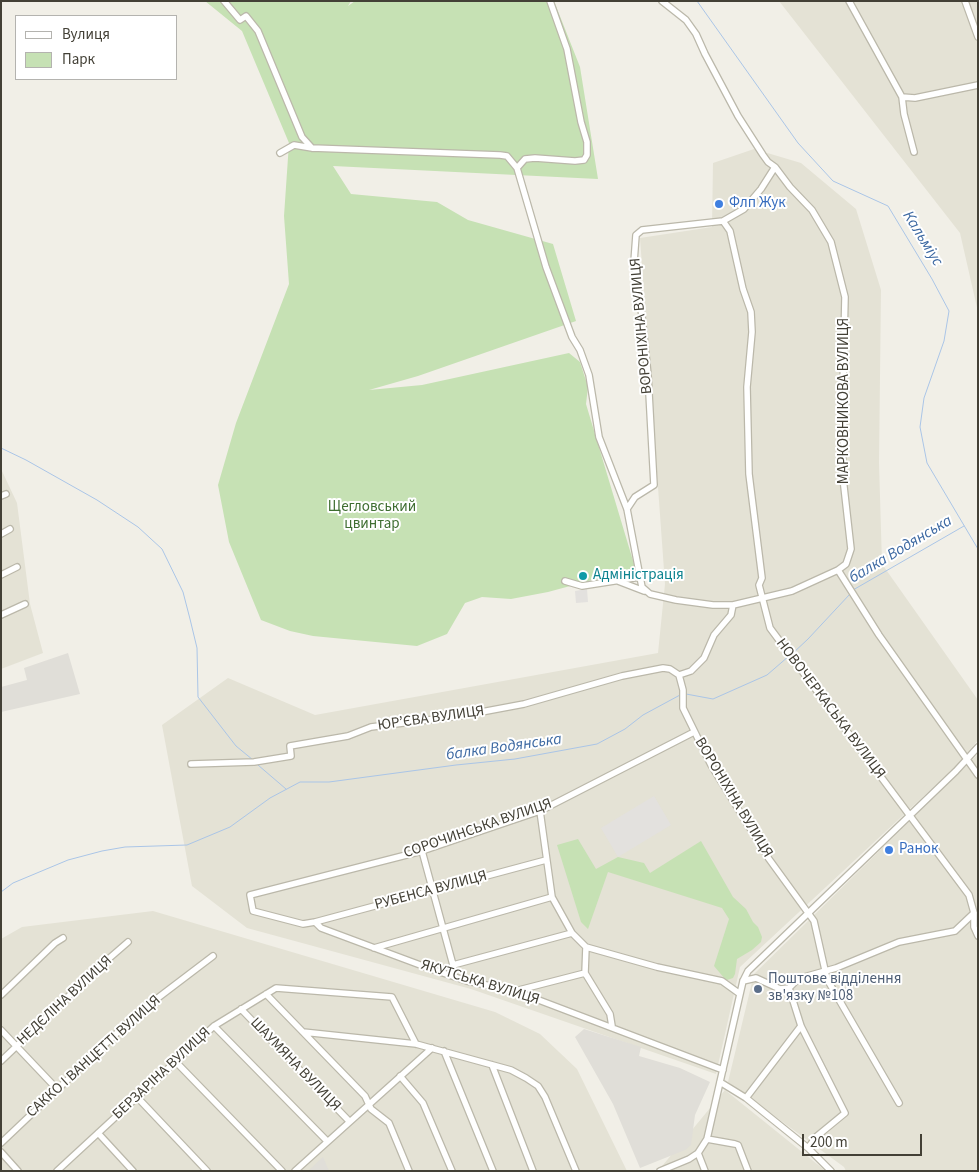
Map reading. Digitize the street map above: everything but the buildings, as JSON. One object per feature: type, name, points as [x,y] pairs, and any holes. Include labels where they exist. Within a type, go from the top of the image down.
[{"type":"street","points":[[224,1],[240,20],[246,16],[258,31],[302,137],[312,148]]},
{"type":"street","points":[[517,168],[525,159],[575,161],[584,160],[587,155],[587,142],[581,122],[567,49],[550,1]]},
{"type":"street","name":"МАРКОВНИКОВА ВУЛИЦЯ","points":[[662,1],[686,20],[696,34],[715,74],[763,155],[812,210],[831,242],[845,297],[842,469],[851,549],[846,564],[838,570]]},
{"type":"street","points":[[849,1],[902,97],[904,114],[914,152]]},
{"type":"street","points":[[965,1],[978,37]]},
{"type":"street","points":[[902,97],[914,98],[978,86]]},
{"type":"street","points":[[280,153],[294,145],[312,148],[507,156],[517,168],[546,267],[572,337],[580,350],[589,375],[599,437],[627,509],[642,588],[650,594]]},
{"type":"street","name":"ВОРОНІХІНА ВУЛИЦЯ","points":[[627,509],[635,498],[654,486],[648,375],[634,262],[636,235],[642,230],[723,221],[744,209],[762,189],[775,167]]},
{"type":"street","name":"НОВОЧЕРКАСЬКА ВУЛИЦЯ","points":[[723,221],[730,231],[751,319],[747,388],[749,474],[762,578],[759,585],[770,628],[969,895],[974,913],[974,927],[978,936]]},
{"type":"street","points":[[1,534],[10,530]]},
{"type":"street","points":[[1,575],[17,567]]},
{"type":"street","points":[[616,580],[650,594],[713,605],[733,605],[792,591],[838,570],[879,635],[978,775]]},
{"type":"street","points":[[565,581],[582,586],[640,577]]},
{"type":"street","points":[[1,615],[24,604]]},
{"type":"street","points":[[679,674],[691,671],[704,658],[714,636],[731,615],[733,605]]},
{"type":"street","name":"ЮР’ЄВА ВУЛИЦЯ","points":[[191,764],[254,762],[291,756],[290,746],[348,736],[370,727],[460,716],[524,704],[622,676],[663,668],[670,669],[679,674]]},
{"type":"street","name":"ВОРОНІХІНА ВУЛИЦЯ","points":[[679,674],[683,690],[682,701],[694,732],[711,765],[768,859],[814,921],[827,979],[900,1103]]},
{"type":"street","name":"СОРОЧИНСЬКА ВУЛИЦЯ","points":[[250,895],[422,851],[540,811],[694,732]]},
{"type":"street","points":[[661,1171],[698,1153],[707,1139],[743,981],[748,971],[978,747]]},
{"type":"street","points":[[540,811],[552,897],[572,933],[586,947],[657,968],[722,981],[740,994]]},
{"type":"street","points":[[422,851],[452,965],[451,975]]},
{"type":"street","name":"РУБЕНСА ВУЛИЦЯ","points":[[315,922],[546,860]]},
{"type":"street","name":"ЯКУТСЬКА ВУЛИЦЯ","points":[[250,895],[253,911],[303,924],[315,922],[320,928],[374,948],[467,981],[515,991],[612,1026],[723,1070]]},
{"type":"street","points":[[374,948],[552,897]]},
{"type":"street","points":[[743,981],[756,978],[780,989],[789,988],[795,982],[804,978],[836,968],[899,942],[955,931],[974,913]]},
{"type":"street","points":[[452,965],[572,933]]},
{"type":"street","points":[[1,995],[55,943],[63,938]]},
{"type":"street","name":"НЕДЄЛІНА ВУЛИЦЯ","points":[[1,1061],[98,968],[128,942]]},
{"type":"street","points":[[586,947],[585,973],[610,1014],[612,1026]]},
{"type":"street","name":"САККО І ВАНЦЕТТІ ВУЛИЦЯ","points":[[1,1143],[138,1013],[213,956]]},
{"type":"street","points":[[515,991],[585,973]]},
{"type":"street","name":"БЕРЗАРІНА ВУЛИЦЯ","points":[[57,1171],[214,1026],[276,988],[392,997],[416,1044]]},
{"type":"street","points":[[789,988],[801,1026],[845,1113],[816,1136],[808,1148]]},
{"type":"street","points":[[266,994],[365,1096],[371,1109],[389,1123],[409,1171]]},
{"type":"street","name":"ШАУМЯНА ВУЛИЦЯ","points":[[241,1009],[349,1121]]},
{"type":"street","points":[[214,1026],[327,1141]]},
{"type":"street","points":[[746,1098],[801,1026]]},
{"type":"street","points":[[1,1030],[57,1090]]},
{"type":"street","points":[[302,1032],[416,1044],[510,1070],[538,1086],[545,1097],[576,1171]]},
{"type":"street","points":[[295,1171],[432,1048]]},
{"type":"street","points":[[444,1051],[493,1171]]},
{"type":"street","points":[[175,1061],[282,1171]]},
{"type":"street","points":[[492,1065],[533,1171]]},
{"type":"street","points":[[400,1076],[423,1103],[452,1171]]},
{"type":"street","points":[[720,1082],[746,1098],[808,1148],[831,1171]]},
{"type":"street","points":[[137,1097],[207,1171]]},
{"type":"street","points":[[98,1133],[133,1171]]},
{"type":"street","points":[[707,1139],[738,1146],[748,1171]]},
{"type":"street","points":[[1,1152],[18,1171]]},
{"type":"street","points":[[698,1153],[705,1171]]},
{"type":"shaded area","points":[[779,1],[978,1],[978,312],[960,233]]},
{"type":"shaded area","points":[[754,149],[801,163],[856,209],[881,290],[879,463],[882,564],[978,700],[978,740],[956,766],[740,967],[716,1074],[471,989],[247,928],[192,886],[162,725],[228,678],[315,715],[658,653],[665,584],[640,238],[712,227],[713,163]]},
{"type":"shaded area","points":[[1,469],[17,503],[30,604],[43,653],[1,669]]},
{"type":"shaded area","points":[[587,589],[588,602],[576,603],[575,591]]},
{"type":"shaded area","points":[[68,653],[80,694],[1,712],[1,687],[27,680],[24,668]]},
{"type":"shaded area","points":[[978,754],[978,1171],[846,1171],[844,1167],[728,1082],[754,974]]},
{"type":"shaded area","points":[[654,796],[671,825],[618,857],[601,828]]},
{"type":"shaded area","points":[[153,911],[495,1012],[540,1034],[577,1069],[627,1171],[1,1171],[1,939],[22,927]]},
{"type":"shaded area","points":[[584,1029],[641,1047],[639,1056],[680,1068],[710,1082],[695,1115],[691,1145],[685,1150],[640,1168],[613,1104],[575,1037]]},
{"type":"shaded area","points":[[725,1090],[822,1168],[825,1171],[658,1171]]},
{"type":"shaded area","points":[[323,1157],[329,1171],[308,1171]]},
{"type":"green space","name":"Щегловський цвинтар","points":[[205,1],[351,1],[348,6],[355,1],[554,1],[580,67],[598,179],[333,166],[351,194],[437,202],[468,220],[553,244],[576,321],[418,376],[369,390],[422,385],[569,353],[580,362],[588,387],[586,404],[637,574],[596,579],[548,592],[511,599],[482,597],[465,603],[447,634],[417,646],[313,636],[290,631],[261,620],[229,542],[218,485],[236,423],[289,284],[284,216],[289,143],[242,31]]},
{"type":"green space","points":[[578,839],[596,869],[618,857],[644,863],[650,873],[701,841],[733,897],[746,909],[758,927],[762,937],[761,942],[737,959],[735,974],[733,978],[727,980],[714,966],[729,919],[722,908],[608,872],[588,929],[581,922],[557,845]]},
{"type":"waterway","name":"Кальміус","points":[[697,1],[798,143],[833,181],[888,206],[949,311],[944,341],[924,398],[920,427],[927,463],[978,549]]},
{"type":"waterway","points":[[1,448],[97,500],[138,527],[162,549],[183,592],[190,619],[197,648],[198,697],[236,746],[253,760]]},
{"type":"waterway","name":"балка Водянська","points":[[853,590],[964,526]]},
{"type":"waterway","name":"балка Водянська","points":[[792,654],[850,594]]},
{"type":"waterway","name":"балка Водянська","points":[[686,694],[713,699],[767,675],[789,656]]},
{"type":"waterway","name":"балка Водянська","points":[[1,892],[13,883],[68,860],[102,851],[125,847],[187,845],[230,827],[270,798],[300,782],[329,782],[515,759],[597,744],[625,729],[643,715],[680,695]]},
{"type":"waterway","points":[[258,765],[286,789]]},
{"type":"place","name":"Флп Жук","points":[[719,204]]},
{"type":"place","name":"Адміністрація","points":[[583,576]]},
{"type":"place","name":"Ранок","points":[[889,850]]},
{"type":"place","name":"Поштове відділення зв'язку №108","points":[[758,989]]}]
